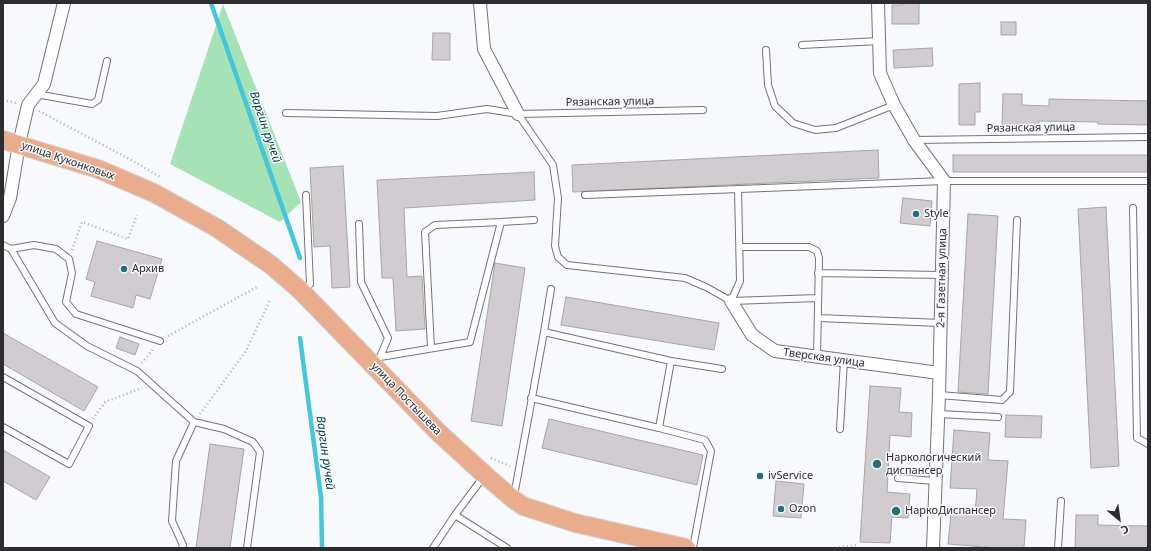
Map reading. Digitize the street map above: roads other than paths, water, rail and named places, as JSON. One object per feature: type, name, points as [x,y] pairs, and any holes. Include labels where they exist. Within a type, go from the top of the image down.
[{"type":"main road","name":"улица Куконковых","points":[[11,142],[98,169],[154,193]]},
{"type":"main road","name":"улица Постышева","points":[[154,193],[217,228],[271,265],[376,360],[439,432],[485,475],[523,506],[575,523],[686,548]]},
{"type":"street","points":[[3,216],[10,198],[11,142],[28,105],[44,84],[64,3]]},
{"type":"street","points":[[480,3],[484,49],[518,114]]},
{"type":"street","points":[[878,3],[880,73],[894,105],[914,140],[944,180]]},
{"type":"street","name":"2-я Газетная улица","points":[[933,548],[939,395],[944,180]]},
{"type":"street","name":"Тверская улица","points":[[732,301],[752,335],[775,351],[939,373]]},
{"type":"lane","points":[[802,45],[879,41]]},
{"type":"lane","points":[[766,50],[768,85],[775,106],[792,123],[815,130],[836,128],[894,105]]},
{"type":"lane","points":[[36,94],[92,104],[98,100],[107,61]]},
{"type":"lane","name":"Рязанская улица","points":[[286,113],[437,116],[486,109],[518,114],[703,110]]},
{"type":"lane","points":[[518,114],[553,165],[558,198],[555,246],[558,257],[567,265],[684,278],[706,287],[732,301],[818,298]]},
{"type":"lane","name":"Рязанская улица","points":[[914,140],[1148,137]]},
{"type":"lane","points":[[585,195],[944,180],[1148,181]]},
{"type":"lane","points":[[732,301],[740,281],[738,189]]},
{"type":"lane","points":[[301,291],[310,284],[306,195]]},
{"type":"lane","points":[[1133,208],[1137,438],[1148,444]]},
{"type":"lane","points":[[431,348],[425,232],[435,225],[534,220]]},
{"type":"lane","points":[[939,395],[1002,400],[1010,392],[1018,220]]},
{"type":"lane","points":[[376,360],[431,348],[470,342],[501,222]]},
{"type":"lane","points":[[359,224],[361,282],[388,338],[376,360]]},
{"type":"lane","points":[[3,245],[11,249],[55,324],[87,346],[137,371],[194,422],[224,429],[252,442],[260,452],[247,548]]},
{"type":"lane","points":[[11,249],[34,245],[56,249],[69,259],[72,272],[66,302],[76,314],[160,340]]},
{"type":"lane","points":[[740,247],[809,247],[816,251],[818,258],[817,357]]},
{"type":"lane","points":[[818,272],[942,276]]},
{"type":"lane","points":[[513,499],[551,288]]},
{"type":"lane","points":[[818,318],[941,323]]},
{"type":"lane","points":[[544,332],[671,361],[722,369]]},
{"type":"lane","points":[[840,429],[844,360]]},
{"type":"lane","points":[[659,428],[671,361]]},
{"type":"lane","points":[[3,377],[89,426],[68,464],[3,427]]},
{"type":"lane","points":[[531,398],[705,440],[711,451],[693,548]]},
{"type":"lane","points":[[938,414],[998,417]]},
{"type":"lane","points":[[182,548],[183,544],[172,521],[176,461],[194,422]]},
{"type":"lane","points":[[433,548],[455,515],[485,475]]},
{"type":"lane","points":[[898,478],[936,481]]},
{"type":"lane","points":[[1058,548],[1061,500]]},
{"type":"lane","points":[[455,515],[507,548]]},
{"type":"waterway","name":"Варгин ручей","points":[[211,3],[300,258]]},
{"type":"waterway","name":"Варгин ручей","points":[[300,338],[321,497],[322,548]]},
{"type":"place","name":"Style","points":[[916,214]]},
{"type":"place","name":"Архив","points":[[124,269]]},
{"type":"place","name":"Наркологический диспансер","points":[[877,464]]},
{"type":"place","name":"ivService","points":[[760,476]]},
{"type":"place","name":"Ozon","points":[[781,509]]},
{"type":"place","name":"НаркоДиспансер","points":[[896,511]]}]
